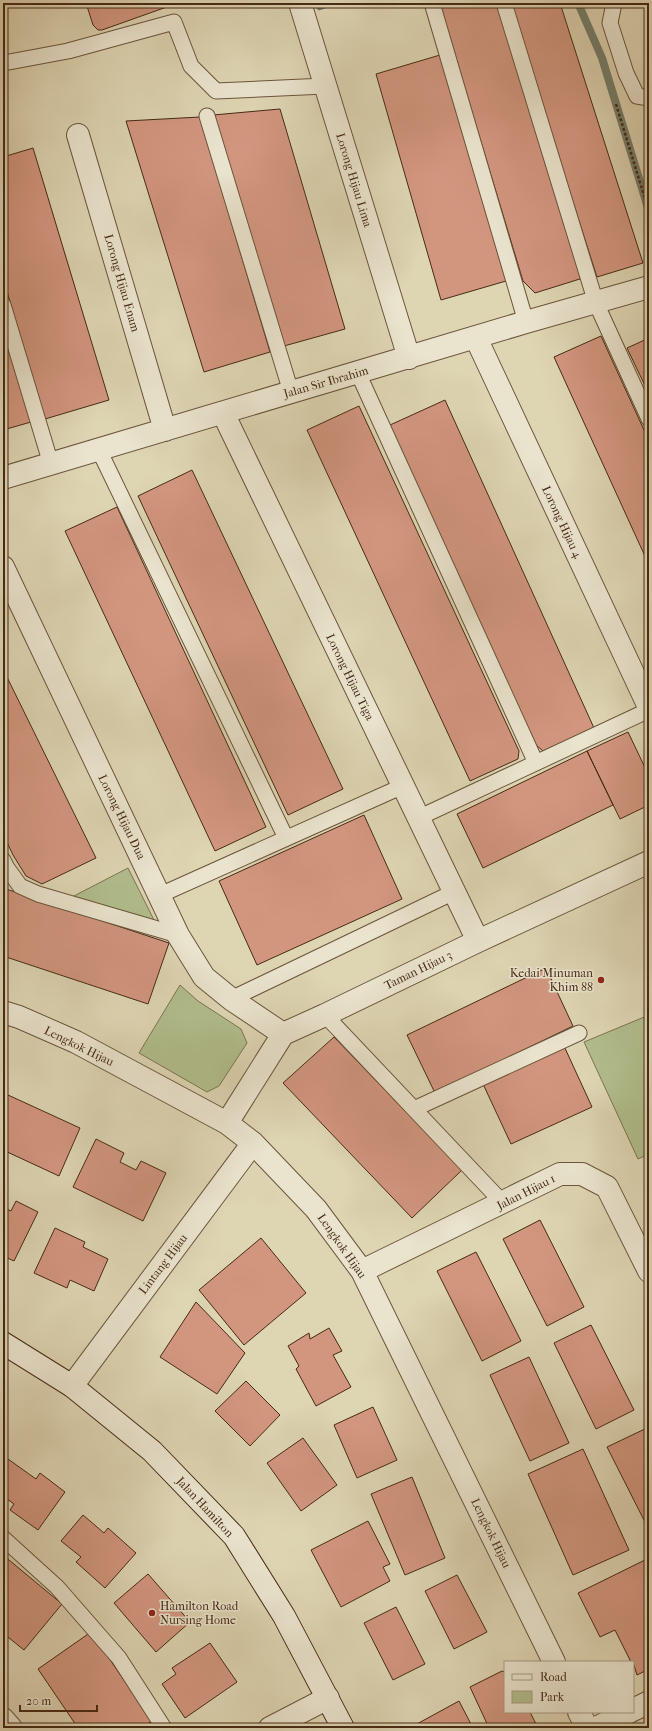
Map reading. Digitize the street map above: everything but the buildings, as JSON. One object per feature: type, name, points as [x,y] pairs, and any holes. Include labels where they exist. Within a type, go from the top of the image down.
[{"type":"street","name":"Lorong Hijau Lima","points":[[300,3],[409,358]]},
{"type":"street","name":"Lorong Hijau Enam","points":[[78,135],[165,430]]},
{"type":"street","name":"Jalan Sir Ibrahim","points":[[3,478],[526,322],[649,288]]},
{"type":"street","name":"Lorong Hijau 4","points":[[476,338],[649,707]]},
{"type":"street","name":"Lorong Hijau Tiga","points":[[223,413],[478,942]]},
{"type":"street","name":"Lorong Hijau Dua","points":[[3,568],[178,935],[204,977],[231,999],[283,1034]]},
{"type":"street","name":"Taman Hijau 3","points":[[283,1034],[649,862]]},
{"type":"street","name":"Lengkok Hijau","points":[[3,1012],[19,1017],[76,1042],[227,1123],[253,1143],[316,1209],[362,1271],[554,1661]]},
{"type":"street","points":[[227,1123],[283,1034]]},
{"type":"street","name":"Lintang Hijau","points":[[72,1386],[253,1143]]},
{"type":"street","name":"Jalan Hijau 1","points":[[362,1271],[560,1174],[582,1174],[607,1187],[649,1271]]},
{"type":"street","name":"Jalan Hamilton","points":[[3,1343],[72,1386],[152,1451],[234,1536],[284,1616],[343,1728]]},
{"type":"street","points":[[270,1728],[328,1698]]},
{"type":"street","points":[[634,1710],[649,1702]]},
{"type":"street","points":[[580,1713],[587,1728]]},
{"type":"street","points":[[596,1728],[627,1713]]},
{"type":"street","points":[[3,1719],[11,1728]]},
{"type":"lane","points":[[432,3],[526,322]]},
{"type":"lane","points":[[504,3],[596,303],[649,419]]},
{"type":"lane","points":[[614,3],[610,23],[626,73],[637,96],[649,98]]},
{"type":"lane","points":[[9,62],[68,51],[174,22],[190,66],[216,91],[325,86]]},
{"type":"lane","points":[[207,116],[291,392]]},
{"type":"lane","points":[[3,305],[51,464]]},
{"type":"lane","points":[[358,373],[536,763]]},
{"type":"lane","points":[[100,450],[286,838]]},
{"type":"lane","points":[[418,818],[649,710]]},
{"type":"lane","points":[[160,895],[403,786]]},
{"type":"lane","points":[[3,860],[20,886]]},
{"type":"lane","points":[[3,880],[38,894],[178,935]]},
{"type":"lane","points":[[231,999],[454,892]]},
{"type":"lane","points":[[325,1015],[503,1203]]},
{"type":"lane","points":[[414,1109],[579,1033]]},
{"type":"lane","points":[[3,1538],[57,1587],[119,1658],[164,1728]]},
{"type":"path","points":[[615,102],[649,212]]},
{"type":"green space","points":[[128,868],[155,922],[72,897]]},
{"type":"green space","points":[[180,985],[198,1001],[241,1029],[247,1043],[219,1086],[207,1092],[139,1053]]},
{"type":"green space","points":[[649,1015],[649,1154],[638,1159],[584,1042]]},
{"type":"waterway","points":[[320,6],[328,3]]},
{"type":"waterway","points":[[578,3],[602,58],[649,211]]},
{"type":"place","name":"Kedai Minuman Khim 88","points":[[601,980]]},
{"type":"place","name":"Hamilton Road Nursing Home","points":[[152,1613]]}]
